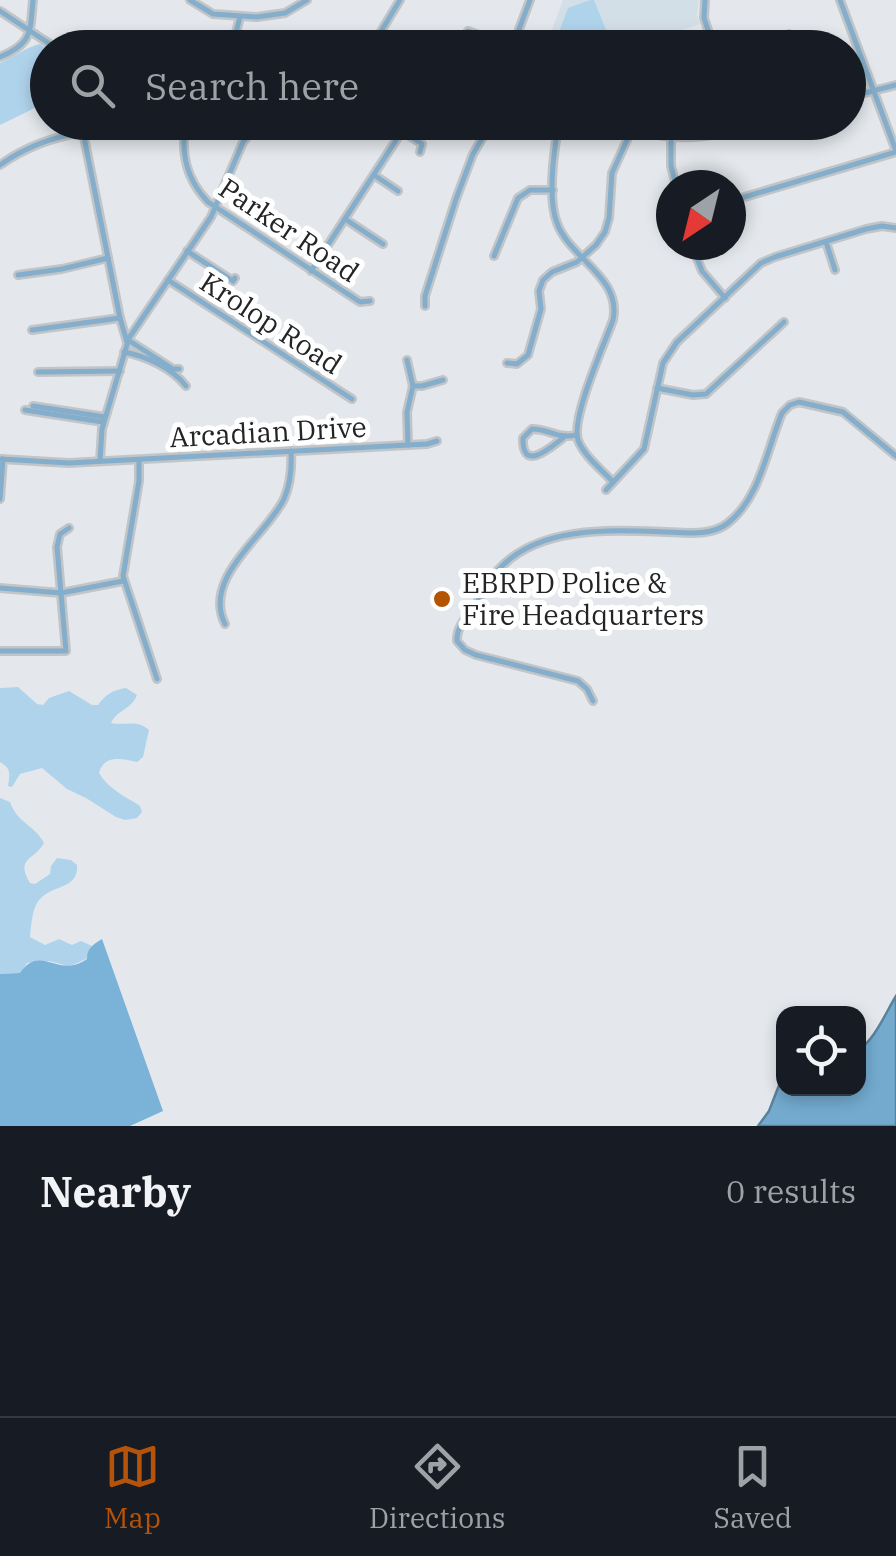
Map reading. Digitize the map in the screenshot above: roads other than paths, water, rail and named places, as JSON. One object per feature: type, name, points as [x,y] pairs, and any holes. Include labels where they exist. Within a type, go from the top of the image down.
[{"type":"street","points":[[0,56],[25,44],[33,0]]},
{"type":"street","points":[[190,0],[212,14],[257,17],[286,14],[307,0]]},
{"type":"street","points":[[382,30],[400,0]]},
{"type":"street","points":[[519,30],[530,0]]},
{"type":"street","points":[[705,0],[708,30]]},
{"type":"street","points":[[840,0],[851,30]]},
{"type":"street","points":[[0,11],[30,30]]},
{"type":"street","points":[[236,30],[240,15]]},
{"type":"street","points":[[746,196],[896,151],[866,70]]},
{"type":"street","points":[[866,93],[896,85]]},
{"type":"street","points":[[0,165],[48,140]]},
{"type":"street","points":[[85,140],[127,341],[178,369]]},
{"type":"street","name":"Parker Road","points":[[184,140],[188,172],[198,191],[216,208],[360,302],[370,301]]},
{"type":"street","points":[[100,461],[104,420],[127,341],[216,208],[245,140]]},
{"type":"street","points":[[312,270],[396,140]]},
{"type":"street","points":[[416,140],[422,144],[420,152]]},
{"type":"street","points":[[424,306],[435,264],[481,140]]},
{"type":"street","points":[[556,140],[553,190],[558,228],[611,291],[615,312],[579,414],[577,435],[586,454],[614,482]]},
{"type":"street","points":[[506,364],[517,364],[528,355],[543,280],[582,258],[600,241],[607,228],[612,173],[627,140]]},
{"type":"street","points":[[671,140],[672,170]]},
{"type":"street","points":[[374,176],[398,191]]},
{"type":"street","points":[[494,256],[518,198],[530,190],[553,190]]},
{"type":"street","points":[[345,219],[383,244]]},
{"type":"street","points":[[606,490],[644,448],[663,363],[671,348],[757,266],[871,228],[896,228]]},
{"type":"street","points":[[826,242],[834,270]]},
{"type":"street","points":[[187,251],[233,281],[235,278]]},
{"type":"street","points":[[18,275],[108,258]]},
{"type":"street","points":[[698,260],[725,298]]},
{"type":"street","name":"Krolop Road","points":[[168,280],[352,399]]},
{"type":"street","points":[[32,330],[120,318]]},
{"type":"street","points":[[657,388],[693,396],[706,394],[784,322]]},
{"type":"street","points":[[124,352],[154,362],[186,386]]},
{"type":"street","points":[[407,360],[414,386],[408,406],[408,445]]},
{"type":"street","points":[[38,372],[120,371]]},
{"type":"street","points":[[414,386],[444,380]]},
{"type":"street","points":[[593,701],[578,680],[482,657],[459,644],[458,629],[505,563],[532,546],[571,536],[628,531],[696,532],[722,527],[748,498],[782,414],[794,403],[843,412],[896,456]]},
{"type":"street","points":[[33,406],[104,420]]},
{"type":"street","points":[[24,410],[104,420]]},
{"type":"street","points":[[563,438],[532,430],[523,438],[522,445],[527,453],[536,456],[563,438],[577,435]]},
{"type":"street","name":"Arcadian Drive","points":[[2,459],[56,463],[139,460],[437,441]]},
{"type":"street","points":[[226,624],[221,609],[226,581],[234,563],[282,503],[291,475],[290,451]]},
{"type":"street","points":[[0,499],[2,459]]},
{"type":"street","points":[[139,460],[123,581],[157,679]]},
{"type":"street","points":[[0,651],[66,651],[57,542],[69,528]]},
{"type":"street","points":[[0,588],[61,593],[123,581]]},
{"type":"place","name":"EBRPD Police & Fire Headquarters","points":[[442,599]]}]
